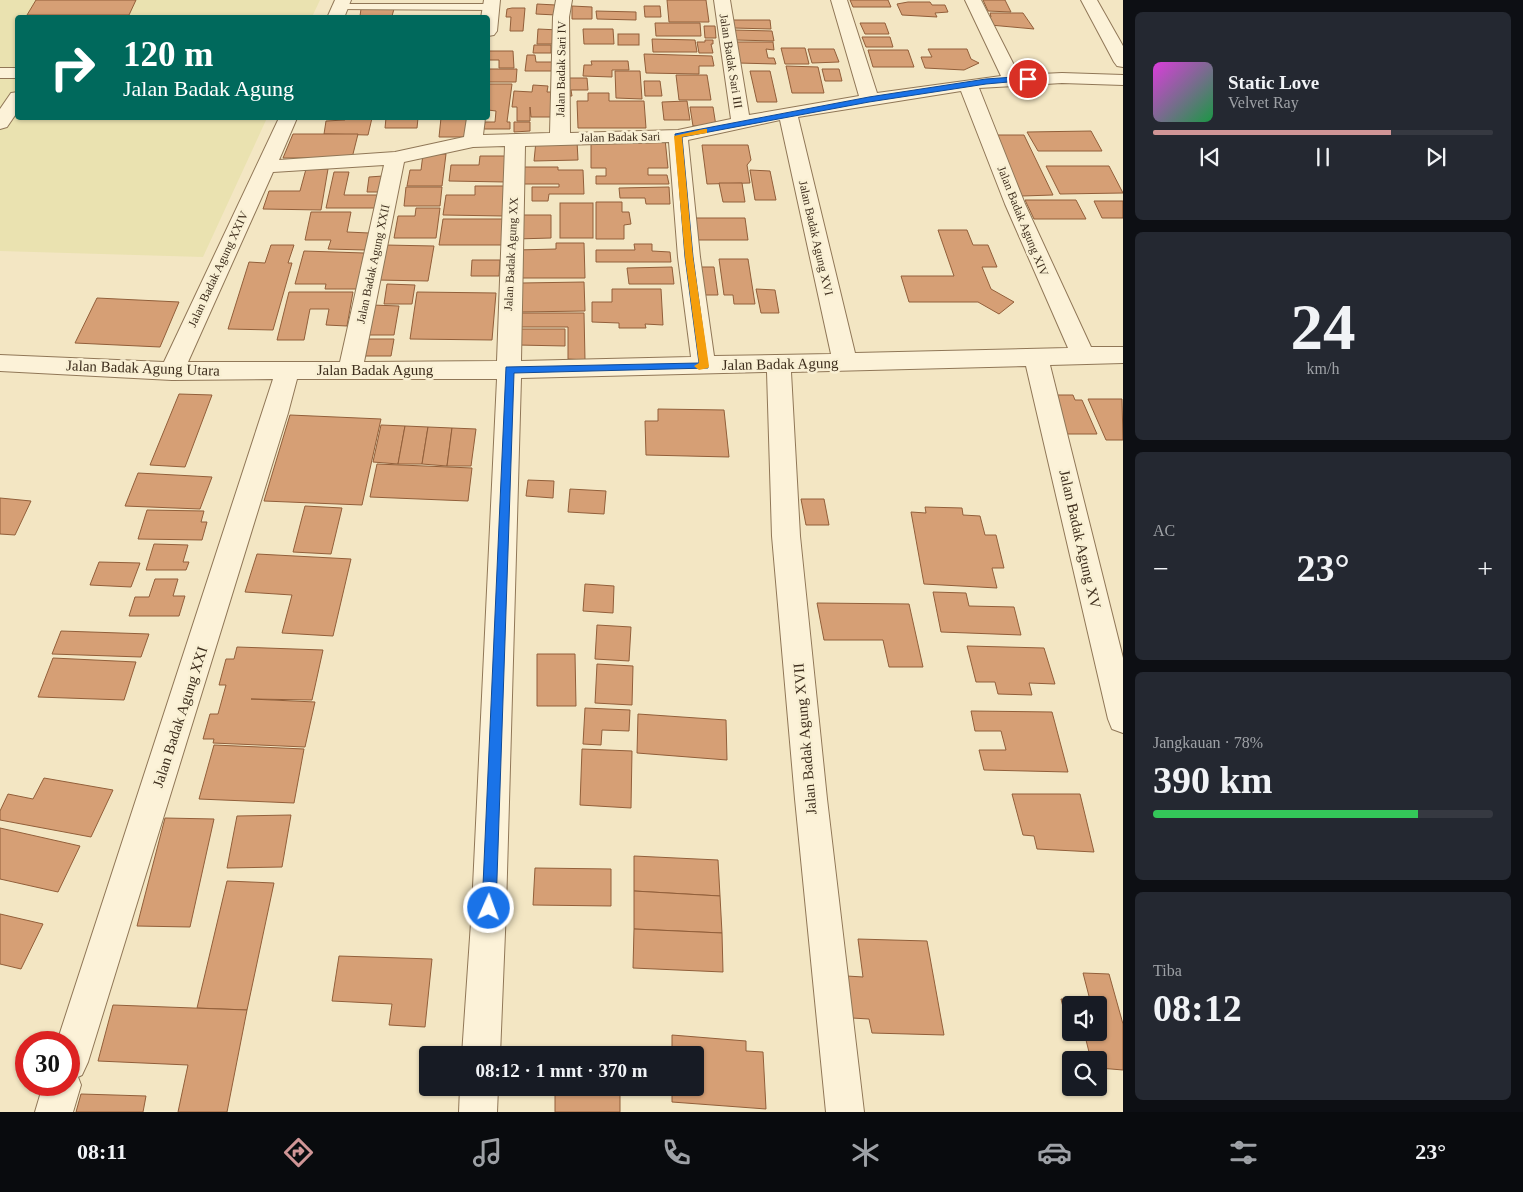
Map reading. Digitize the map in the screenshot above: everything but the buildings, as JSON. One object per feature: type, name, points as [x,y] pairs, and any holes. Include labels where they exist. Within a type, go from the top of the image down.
[{"type":"street","name":"Jalan Badak Sari IV","points":[[560,138],[560,17],[564,0]]},
{"type":"street","name":"Jalan Badak Sari III","points":[[722,0],[741,122]]},
{"type":"street","points":[[839,0],[869,100]]},
{"type":"street","points":[[973,0],[1012,79]]},
{"type":"street","points":[[1089,0],[1123,62]]},
{"type":"street","points":[[0,73],[15,73]]},
{"type":"street","name":"Jalan Badak Sari","points":[[265,167],[396,158],[473,141],[678,136],[741,122],[869,100],[1012,79],[1123,80]]},
{"type":"street","name":"Jalan Badak Agung XIV","points":[[968,85],[1015,204],[1083,356]]},
{"type":"street","points":[[0,123],[15,101]]},
{"type":"street","name":"Jalan Badak Agung XVI","points":[[788,114],[845,363]]},
{"type":"street","name":"Jalan Badak Agung XXIV","points":[[172,371],[287,120]]},
{"type":"street","points":[[473,141],[476,120]]},
{"type":"street","points":[[678,136],[689,257],[704,366]]},
{"type":"street","name":"Jalan Badak Agung XX","points":[[481,1046],[489,908],[509,370],[508,302],[514,215],[515,139]]},
{"type":"street","name":"Jalan Badak Agung XXII","points":[[350,370],[396,158]]},
{"type":"street","name":"Jalan Badak Agung","points":[[287,371],[509,370],[1123,355]]},
{"type":"street","name":"Jalan Badak Agung XV","points":[[1036,358],[1123,719]]},
{"type":"street","name":"Jalan Badak Agung XVII","points":[[778,364],[786,536],[810,799],[845,1112]]},
{"type":"street","name":"Jalan Badak Agung Utara","points":[[3,367],[172,371],[287,371]]},
{"type":"street","name":"Jalan Badak Agung XXI","points":[[79,1031],[194,674],[276,413],[287,371]]},
{"type":"street","points":[[54,1112],[59,1096]]},
{"type":"street","points":[[478,1112],[479,1096]]},
{"type":"lane","points":[[340,8],[491,4]]},
{"type":"shaded area","points":[[0,0],[320,0],[313,15],[15,15],[15,120],[266,120],[203,257],[0,251]]},
{"type":"slow traffic","points":[[699,366],[704,366],[689,257],[678,136],[704,131]]},
{"type":"route","points":[[489,908],[509,370],[704,366],[689,257],[678,136],[772,116],[869,100],[986,82],[1028,79]]}]
